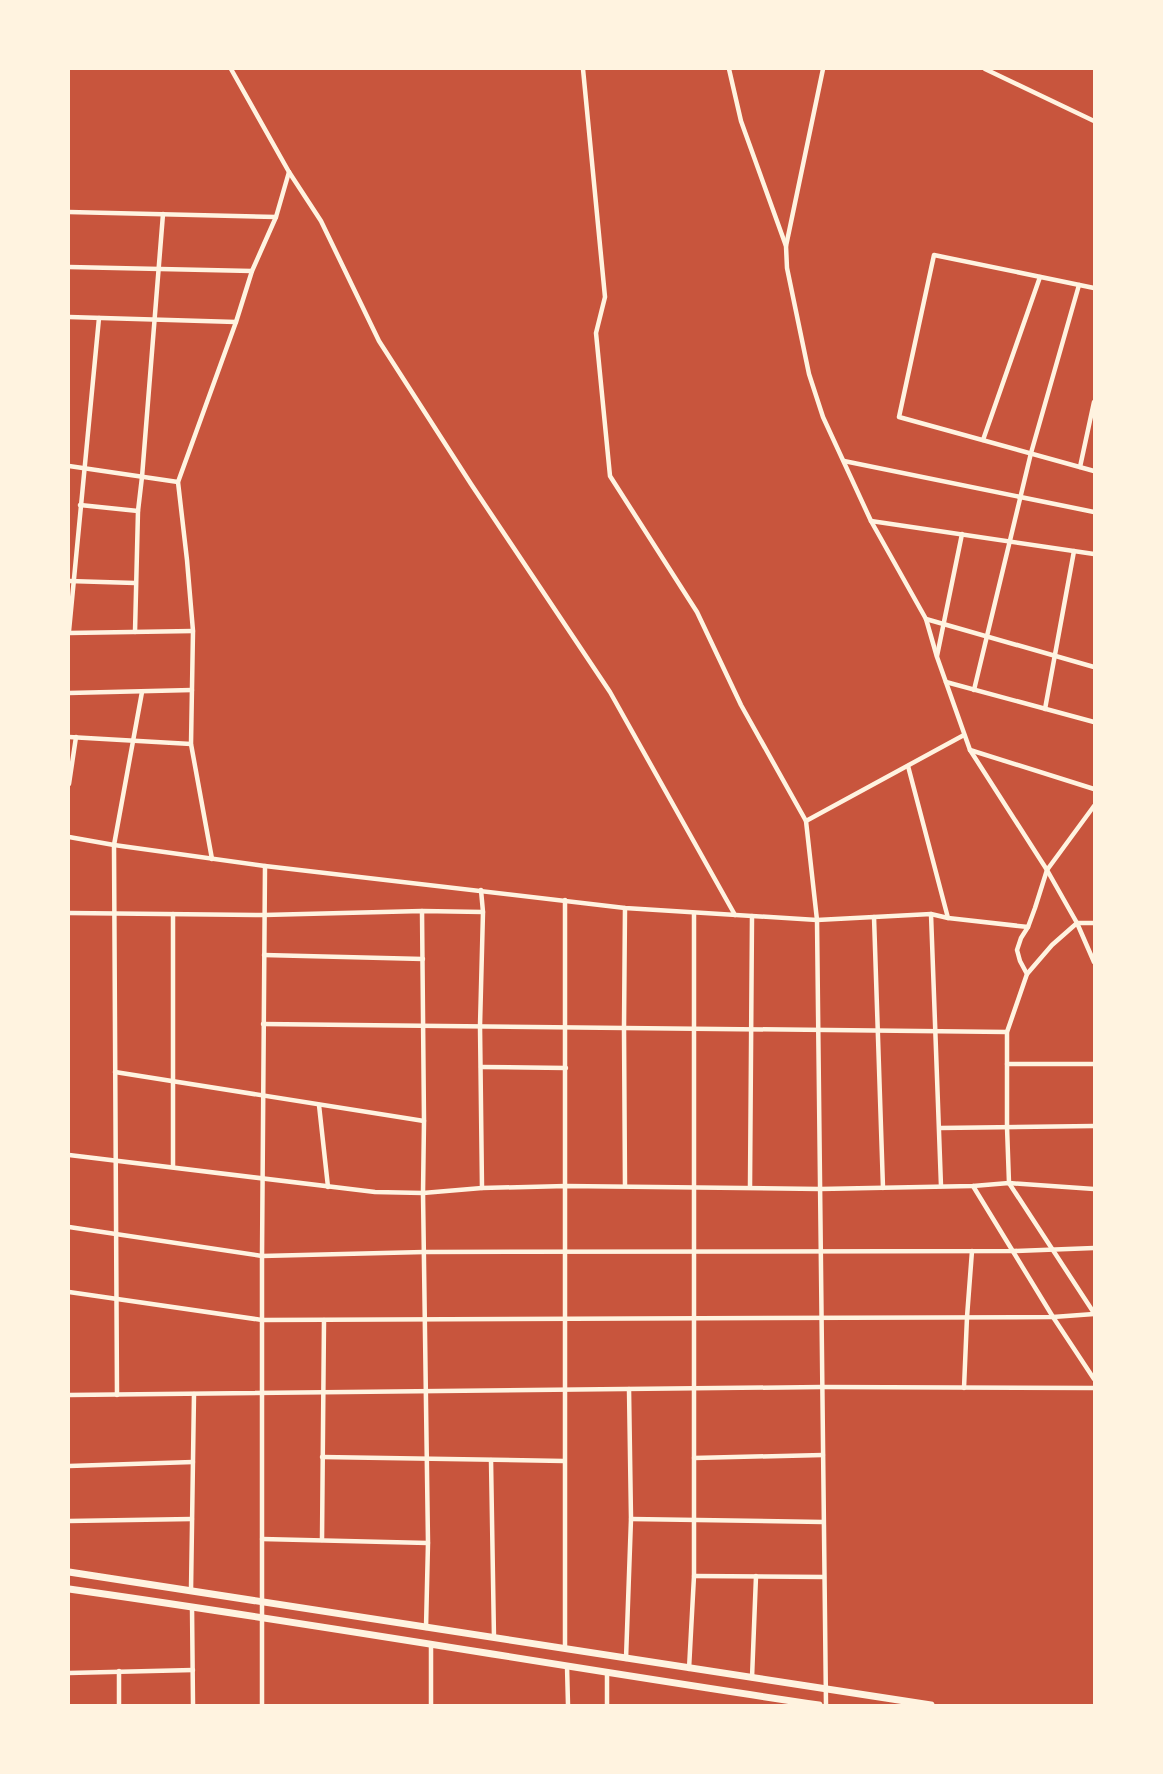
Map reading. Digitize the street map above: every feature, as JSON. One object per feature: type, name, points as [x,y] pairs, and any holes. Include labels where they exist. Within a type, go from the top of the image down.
[{"type":"main road","points":[[69,1572],[626,1660],[931,1705]]},
{"type":"main road","points":[[69,1588],[261,1616],[607,1674],[819,1705]]},
{"type":"street","points":[[231,69],[289,172],[321,220],[379,341],[471,484],[610,692],[735,915]]},
{"type":"street","points":[[583,69],[605,297],[596,334],[610,476],[697,612],[741,706],[806,821],[817,920],[826,1705]]},
{"type":"street","points":[[729,69],[741,121],[786,246]]},
{"type":"street","points":[[823,69],[786,246],[786,268],[808,374],[823,417],[871,520],[926,619],[937,657],[970,750],[1047,870],[1077,923],[1094,962]]},
{"type":"street","points":[[985,69],[1094,121]]},
{"type":"street","points":[[212,859],[191,744],[193,631],[178,482],[236,322],[252,271],[276,217],[289,172]]},
{"type":"street","points":[[69,212],[276,217]]},
{"type":"street","points":[[135,632],[138,511],[163,214]]},
{"type":"street","points":[[1094,288],[934,255],[900,417],[1094,470]]},
{"type":"street","points":[[69,267],[252,271]]},
{"type":"street","points":[[983,440],[1040,277]]},
{"type":"street","points":[[974,690],[1031,453],[1079,285]]},
{"type":"street","points":[[69,318],[236,322]]},
{"type":"street","points":[[99,318],[71,581],[69,632],[193,631]]},
{"type":"street","points":[[1080,467],[1094,402]]},
{"type":"street","points":[[844,460],[1094,512]]},
{"type":"street","points":[[69,466],[178,482]]},
{"type":"street","points":[[80,505],[138,511]]},
{"type":"street","points":[[871,520],[1094,554]]},
{"type":"street","points":[[937,657],[962,534]]},
{"type":"street","points":[[1045,709],[1074,551]]},
{"type":"street","points":[[71,581],[135,583]]},
{"type":"street","points":[[926,619],[1094,668]]},
{"type":"street","points":[[946,682],[1094,722]]},
{"type":"street","points":[[69,693],[192,690]]},
{"type":"street","points":[[117,1395],[114,845],[142,692]]},
{"type":"street","points":[[806,821],[964,735]]},
{"type":"street","points":[[69,737],[191,744]]},
{"type":"street","points":[[69,784],[76,737]]},
{"type":"street","points":[[970,750],[1094,789]]},
{"type":"street","points":[[908,766],[948,918]]},
{"type":"street","points":[[1027,974],[1017,950],[1021,938],[1028,927],[1047,870],[1094,806]]},
{"type":"street","points":[[69,837],[265,866],[625,908],[817,920],[932,914],[948,918],[1028,927]]},
{"type":"street","points":[[262,1705],[262,1256],[265,866]]},
{"type":"street","points":[[481,890],[482,1188]]},
{"type":"street","points":[[565,900],[565,1649]]},
{"type":"street","points":[[625,908],[625,1186]]},
{"type":"street","points":[[69,913],[264,915],[422,911],[482,912]]},
{"type":"street","points":[[422,911],[423,1193],[428,1543],[426,1628]]},
{"type":"street","points":[[689,1669],[694,1576],[694,913]]},
{"type":"street","points":[[173,914],[173,1167]]},
{"type":"street","points":[[932,914],[942,1186]]},
{"type":"street","points":[[750,1187],[752,916]]},
{"type":"street","points":[[874,917],[883,1188]]},
{"type":"street","points":[[69,1292],[262,1320],[1053,1317],[1094,1314],[1009,1183],[1007,1032],[1027,974],[1052,945],[1077,923],[1094,923]]},
{"type":"street","points":[[264,955],[423,959]]},
{"type":"street","points":[[263,1024],[1007,1032]]},
{"type":"street","points":[[1007,1064],[1094,1064]]},
{"type":"street","points":[[481,1067],[566,1068]]},
{"type":"street","points":[[115,1072],[424,1121]]},
{"type":"street","points":[[319,1105],[328,1187]]},
{"type":"street","points":[[940,1128],[1094,1126]]},
{"type":"street","points":[[69,1154],[375,1192],[423,1193],[482,1188],[566,1186],[820,1189],[973,1186],[1009,1183],[1094,1190]]},
{"type":"street","points":[[973,1186],[1053,1317],[1094,1379]]},
{"type":"street","points":[[69,1227],[262,1256],[424,1252],[1014,1251],[1094,1248]]},
{"type":"street","points":[[964,1388],[972,1251]]},
{"type":"street","points":[[322,1540],[324,1320]]},
{"type":"street","points":[[69,1395],[822,1388],[1094,1388]]},
{"type":"street","points":[[626,1660],[631,1519],[629,1390]]},
{"type":"street","points":[[191,1591],[194,1394]]},
{"type":"street","points":[[694,1458],[823,1455]]},
{"type":"street","points":[[322,1457],[564,1460]]},
{"type":"street","points":[[491,1460],[494,1638]]},
{"type":"street","points":[[69,1466],[193,1462]]},
{"type":"street","points":[[69,1521],[192,1519]]},
{"type":"street","points":[[631,1519],[824,1522]]},
{"type":"street","points":[[262,1539],[428,1543]]},
{"type":"street","points":[[694,1576],[824,1577]]},
{"type":"street","points":[[752,1678],[756,1576]]},
{"type":"street","points":[[192,1606],[194,1705]]},
{"type":"street","points":[[431,1644],[431,1705]]},
{"type":"street","points":[[568,1666],[568,1705]]},
{"type":"street","points":[[69,1673],[193,1670]]},
{"type":"street","points":[[119,1672],[119,1705]]},
{"type":"street","points":[[607,1674],[607,1705]]}]
